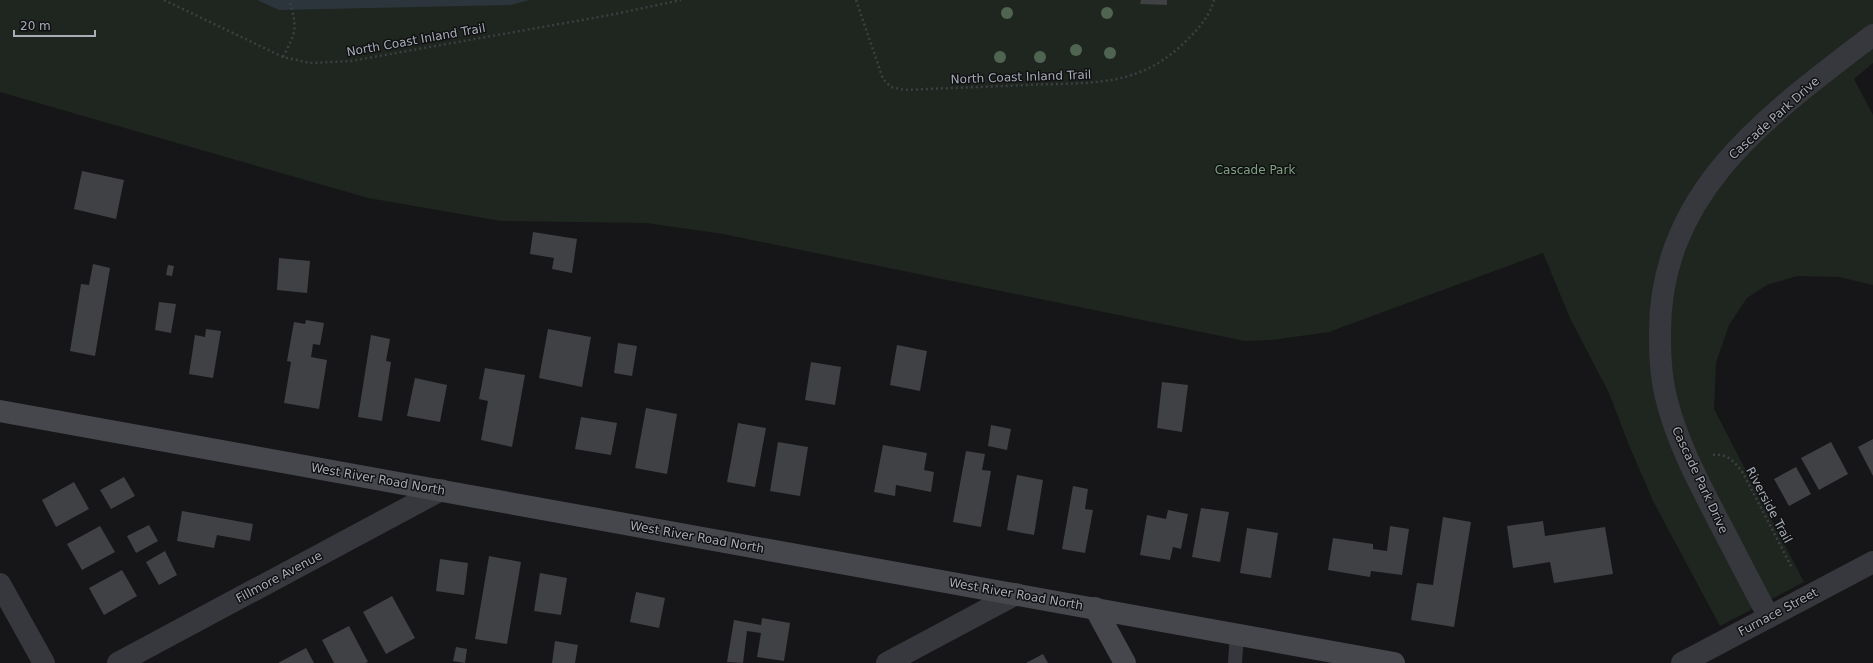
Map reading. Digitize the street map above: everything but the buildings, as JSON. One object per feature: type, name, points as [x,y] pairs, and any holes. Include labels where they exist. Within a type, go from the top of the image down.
[{"type":"street","name":"Cascade Park Drive","points":[[1769,617],[1697,478],[1674,424],[1666,400],[1662,374],[1660,323],[1662,296],[1677,240],[1695,204],[1721,166],[1748,137],[1805,88],[1873,35]]},
{"type":"street","name":"West River Road North","points":[[0,411],[1237,633],[1394,663]]},
{"type":"street","name":"Fillmore Avenue","points":[[118,663],[441,490]]},
{"type":"street","name":"Furnace Street","points":[[1682,663],[1873,562]]},
{"type":"street","points":[[0,584],[6,609],[44,663]]},
{"type":"street","points":[[886,663],[1016,594]]},
{"type":"street","points":[[1095,608],[1125,663]]},
{"type":"lane","points":[[1235,663],[1237,633]]},
{"type":"path","name":"North Coast Inland Trail","points":[[164,0],[283,57],[310,63],[351,61],[610,15],[681,0]]},
{"type":"path","points":[[283,57],[296,30],[290,0]]},
{"type":"path","name":"North Coast Inland Trail","points":[[856,0],[880,72],[886,84],[891,87],[905,90],[1097,83],[1112,81],[1142,72],[1180,48],[1205,19],[1214,0]]},
{"type":"path","name":"Riverside Trail","points":[[1710,455],[1720,454],[1733,461],[1738,466],[1790,566]]},
{"type":"green space","name":"Cascade Park","points":[[0,0],[1873,0],[1873,63],[1854,79],[1873,115],[1873,285],[1839,277],[1797,276],[1767,285],[1747,298],[1729,325],[1716,363],[1714,409],[1804,582],[1720,626],[1653,501],[1609,393],[1570,318],[1543,253],[1329,332],[1272,340],[1245,341],[723,234],[646,223],[501,221],[368,198],[0,92]]},
{"type":"shaded area","points":[[257,0],[529,0],[511,5],[279,10]]}]
